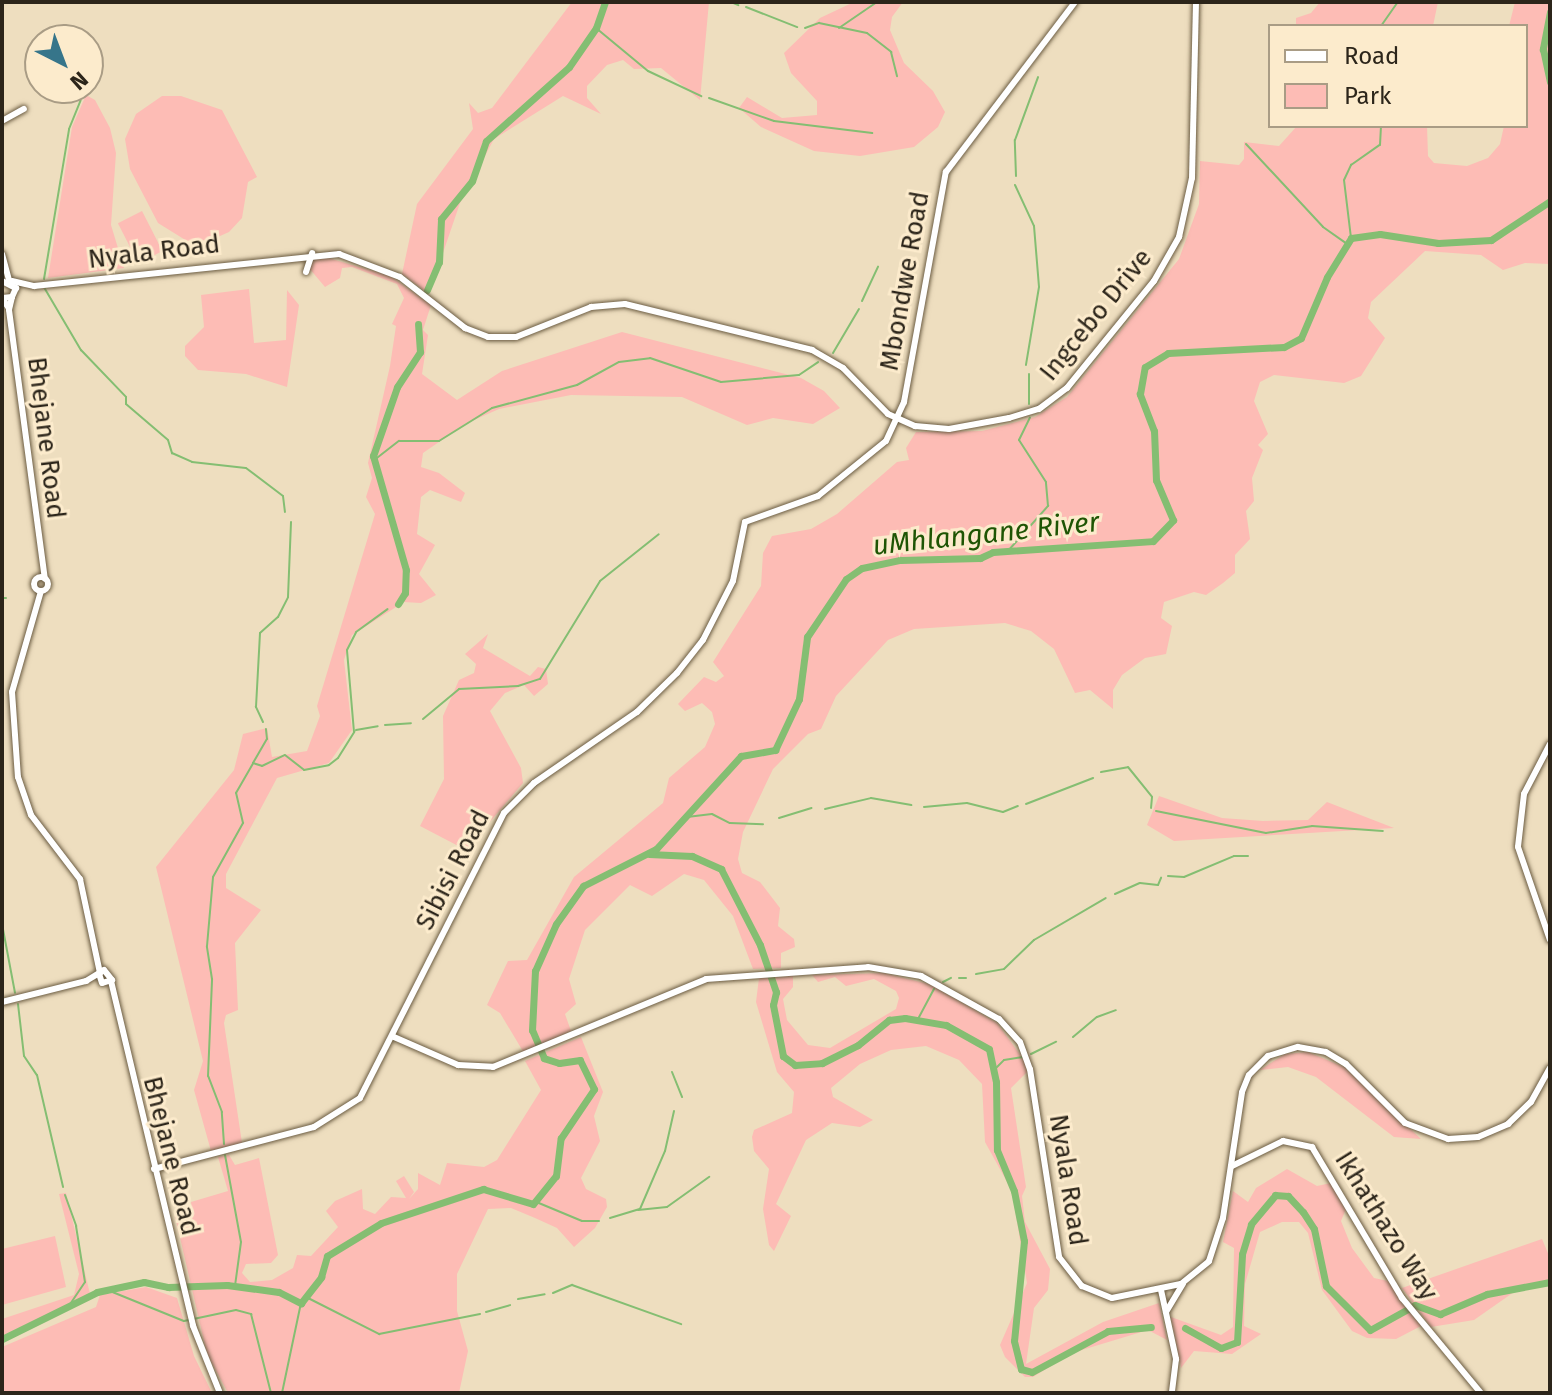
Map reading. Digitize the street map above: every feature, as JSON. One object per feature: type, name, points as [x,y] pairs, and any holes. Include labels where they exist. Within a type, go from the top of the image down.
[{"type":"street","name":"Mbondwe Road","points":[[745,522],[822,494],[878,449],[898,420],[943,178],[1075,2]]},
{"type":"street","name":"Ingcebo Drive","points":[[898,420],[949,429],[1044,406],[1067,388],[1162,270],[1182,231],[1191,191],[1196,2]]},
{"type":"street","points":[[2,121],[24,109]]},
{"type":"street","name":"Nyala Road","points":[[2,298],[34,286],[312,253],[353,257],[391,272],[465,328],[488,337],[516,337],[580,310],[615,303],[801,347],[843,368],[898,420]]},
{"type":"street","points":[[306,272],[312,253]]},
{"type":"street","points":[[2,254],[6,280],[13,296]]},
{"type":"street","name":"Nyala Road","points":[[6,280],[34,286]]},
{"type":"street","name":"Bhejane Road","points":[[13,296],[9,310],[42,575]]},
{"type":"street","name":"Bhejane Road","points":[[2,298],[9,310]]},
{"type":"street","name":"Sibisi Road","points":[[154,1169],[331,1120],[366,1091],[499,820],[534,783],[628,719],[677,673],[703,640],[733,581],[745,522]]},
{"type":"street","points":[[39,590],[47,586],[42,575]]},
{"type":"street","points":[[42,575],[12,692],[18,777],[31,815],[80,879],[101,959],[111,981]]},
{"type":"street","points":[[1550,744],[1524,794],[1518,847],[1550,940]]},
{"type":"street","points":[[100,978],[101,959]]},
{"type":"street","name":"Nyala Road","points":[[394,1037],[470,1067],[499,1066],[693,982],[785,972],[900,970],[930,980],[1007,1026],[1028,1060],[1054,1236],[1063,1265],[1082,1286],[1104,1297],[1161,1290],[1186,1282],[1205,1267],[1217,1245],[1246,1081],[1259,1063],[1283,1050],[1307,1048],[1333,1055],[1401,1120],[1448,1139],[1478,1137],[1508,1124],[1531,1102],[1550,1068]]},
{"type":"street","points":[[100,978],[108,971]]},
{"type":"street","points":[[2,1002],[100,978],[111,981]]},
{"type":"street","name":"Bhejane Road","points":[[100,978],[110,995],[193,1326],[220,1393]]},
{"type":"street","name":"Bhejane Road","points":[[110,995],[111,981]]},
{"type":"street","name":"Ikhathazo Way","points":[[1232,1166],[1283,1141],[1312,1147],[1408,1305],[1481,1393]]},
{"type":"street","points":[[1166,1312],[1186,1282]]},
{"type":"street","points":[[1161,1290],[1177,1364],[1172,1393]]},
{"type":"green space","points":[[572,2],[709,2],[700,100],[661,68],[634,69],[623,60],[607,65],[587,86],[587,98],[601,114],[563,96],[494,139],[460,203],[429,294],[402,274],[417,204],[473,129],[469,103],[478,113],[492,108]]},
{"type":"green space","points":[[854,2],[903,2],[892,17],[890,30],[904,63],[933,91],[945,112],[938,127],[914,147],[860,156],[814,151],[761,127],[739,108],[747,97],[782,118],[817,115],[817,101],[791,73],[784,53],[820,18]]},
{"type":"green space","points":[[1320,2],[1438,2],[1433,24],[1296,24],[1296,18],[1311,13]]},
{"type":"green space","points":[[1515,2],[1550,2],[1550,264],[1525,263],[1503,270],[1481,255],[1425,251],[1371,302],[1368,318],[1385,338],[1361,376],[1344,383],[1274,375],[1260,382],[1254,401],[1268,434],[1258,445],[1263,450],[1252,478],[1254,501],[1246,511],[1250,539],[1235,555],[1235,573],[1206,595],[1194,592],[1164,602],[1161,618],[1172,626],[1166,654],[1145,658],[1122,675],[1113,690],[1113,709],[1090,690],[1075,693],[1054,649],[1031,631],[1005,623],[914,629],[888,640],[836,696],[821,729],[808,734],[773,769],[743,832],[738,859],[742,873],[760,882],[780,908],[778,926],[794,939],[795,947],[781,953],[781,968],[753,969],[733,916],[704,880],[684,874],[652,896],[630,885],[585,930],[569,979],[576,1004],[565,1014],[571,1031],[524,1053],[500,1013],[487,1005],[508,961],[527,960],[574,877],[663,803],[669,778],[705,747],[715,724],[712,712],[702,703],[685,711],[678,704],[704,677],[716,682],[724,676],[713,662],[761,586],[763,553],[772,536],[811,529],[837,514],[897,462],[909,460],[906,448],[916,432],[982,431],[1035,417],[1067,397],[1179,259],[1199,204],[1200,161],[1239,165],[1244,159],[1244,142],[1279,146],[1295,128],[1427,128],[1428,156],[1434,163],[1467,166],[1488,158],[1500,144],[1504,128],[1528,128],[1528,24],[1510,24]]},
{"type":"green space","points":[[162,96],[181,96],[222,110],[257,177],[248,182],[242,218],[229,232],[211,240],[187,241],[158,223],[130,169],[125,139],[136,114]]},
{"type":"green space","points":[[82,104],[97,104],[110,128],[116,153],[111,225],[124,268],[48,278],[72,127]]},
{"type":"green space","points":[[142,211],[162,251],[138,263],[118,223]]},
{"type":"green space","points":[[325,257],[390,276],[431,305],[423,330],[428,335],[422,374],[457,400],[502,371],[622,332],[801,378],[824,391],[840,408],[813,424],[773,418],[747,425],[682,397],[571,395],[499,409],[465,424],[423,453],[421,467],[439,473],[465,493],[461,502],[430,490],[421,497],[417,534],[435,545],[419,574],[436,595],[421,603],[404,602],[352,635],[344,660],[352,730],[329,763],[277,778],[226,874],[226,888],[261,910],[235,943],[238,1010],[226,1015],[224,1023],[242,1143],[211,1151],[194,1090],[203,1061],[156,867],[234,770],[243,734],[267,728],[272,757],[307,751],[320,716],[317,706],[375,514],[366,497],[372,478],[368,463],[390,366],[396,326],[392,324],[404,298],[397,284],[352,267],[342,268],[340,278],[325,287],[309,268],[310,259]]},
{"type":"green space","points":[[249,289],[254,343],[286,340],[287,290],[299,305],[287,387],[246,374],[198,370],[185,356],[185,346],[204,327],[201,295]]},
{"type":"green space","points":[[488,634],[483,648],[530,676],[538,667],[546,669],[548,684],[534,696],[524,685],[505,693],[490,711],[521,768],[523,783],[466,850],[420,826],[444,779],[443,716],[459,680],[474,673],[476,664],[465,654]]},
{"type":"green space","points":[[1159,796],[1222,818],[1263,821],[1308,820],[1327,802],[1394,828],[1174,841],[1147,825]]},
{"type":"green space","points":[[883,973],[929,984],[997,1023],[1024,1060],[1027,1072],[1011,1088],[1026,1187],[1022,1196],[1025,1222],[1050,1269],[1048,1290],[1034,1308],[1026,1364],[1103,1322],[1159,1303],[1167,1340],[1148,1330],[1072,1353],[1033,1377],[1025,1377],[1005,1357],[1000,1345],[1027,1283],[1012,1191],[985,1142],[982,1084],[959,1060],[926,1046],[891,1050],[860,1064],[831,1088],[833,1097],[873,1120],[860,1127],[832,1123],[806,1140],[776,1204],[791,1216],[774,1251],[769,1245],[763,1209],[769,1169],[754,1151],[752,1137],[754,1130],[792,1113],[794,1092],[777,1072],[756,1002],[759,978],[793,976],[793,987],[783,999],[787,1020],[808,1045],[830,1048],[896,1009],[899,998],[896,991],[874,979],[846,986],[835,977],[818,982],[812,975]]},
{"type":"green space","points":[[581,1037],[603,1092],[594,1116],[600,1141],[581,1178],[586,1189],[606,1199],[607,1207],[595,1228],[574,1247],[557,1228],[535,1218],[511,1208],[488,1209],[457,1274],[457,1311],[468,1351],[459,1393],[228,1393],[207,1354],[175,1216],[192,1211],[191,1202],[228,1191],[218,1157],[229,1155],[235,1165],[259,1158],[278,1255],[271,1263],[246,1264],[242,1273],[250,1282],[272,1280],[293,1268],[297,1255],[311,1256],[338,1227],[326,1211],[335,1201],[362,1189],[363,1209],[375,1214],[391,1197],[406,1198],[396,1181],[404,1176],[414,1192],[409,1199],[418,1189],[418,1173],[440,1185],[447,1163],[484,1167],[497,1160],[541,1090],[525,1061]]},
{"type":"green space","points":[[1308,1052],[1344,1067],[1421,1139],[1394,1137],[1316,1077],[1288,1067],[1260,1070],[1285,1054]]},
{"type":"green space","points":[[1287,1169],[1317,1186],[1331,1183],[1346,1209],[1341,1221],[1352,1248],[1374,1278],[1388,1281],[1421,1326],[1396,1339],[1367,1338],[1352,1331],[1322,1290],[1308,1233],[1299,1222],[1282,1222],[1260,1232],[1245,1284],[1244,1326],[1261,1334],[1232,1354],[1194,1351],[1181,1368],[1171,1317],[1221,1335],[1233,1327],[1234,1248],[1223,1242],[1233,1191],[1248,1202],[1256,1188]]},
{"type":"green space","points":[[66,1193],[90,1294],[2,1341],[2,1319],[74,1295],[79,1274],[59,1194]]},
{"type":"green space","points":[[55,1236],[66,1287],[2,1305],[2,1249]]},
{"type":"green space","points":[[1542,1239],[1550,1258],[1550,1284],[1514,1292],[1474,1320],[1431,1327],[1402,1288]]},
{"type":"green space","points":[[146,1287],[177,1298],[194,1356],[212,1393],[2,1393],[2,1347],[96,1307],[100,1295]]},
{"type":"waterway","points":[[427,290],[439,262],[441,219],[472,181],[486,141],[569,67],[596,28],[605,2]]},
{"type":"waterway","points":[[731,2],[738,5]]},
{"type":"waterway","points":[[839,28],[877,2]]},
{"type":"waterway","points":[[1382,24],[1398,2]]},
{"type":"waterway","points":[[746,7],[797,27]]},
{"type":"waterway","name":"uMhlangane River","points":[[1550,12],[1543,49],[1550,82]]},
{"type":"waterway","points":[[805,28],[819,23],[867,33],[891,52],[897,76]]},
{"type":"waterway","points":[[596,28],[648,71],[701,96]]},
{"type":"waterway","points":[[1016,176],[1015,140],[1038,77]]},
{"type":"waterway","points":[[709,98],[774,121],[872,133]]},
{"type":"waterway","points":[[44,279],[69,129],[79,104]]},
{"type":"waterway","points":[[1351,238],[1344,180],[1351,165],[1380,145],[1381,128]]},
{"type":"waterway","points":[[1246,144],[1323,227],[1346,243]]},
{"type":"waterway","points":[[1015,185],[1034,226],[1039,287],[1026,365]]},
{"type":"waterway","name":"uMhlangane River","points":[[2,1339],[97,1292],[144,1282],[168,1287],[227,1285],[279,1292],[301,1303],[321,1277],[327,1256],[381,1223],[483,1189],[533,1204],[556,1176],[561,1138],[594,1089],[580,1060],[559,1063],[544,1058],[532,1030],[535,971],[556,924],[583,886],[656,849],[741,756],[775,750],[799,699],[807,637],[846,579],[862,568],[900,560],[980,558],[993,552],[1153,541],[1173,520],[1156,480],[1154,431],[1140,394],[1145,367],[1168,353],[1284,347],[1301,338],[1327,277],[1351,238],[1380,234],[1438,243],[1491,240],[1550,201]]},
{"type":"waterway","points":[[862,301],[878,266]]},
{"type":"waterway","points":[[45,289],[81,350],[126,397],[126,404],[168,440],[172,453],[192,462],[246,468],[283,496],[285,512]]},
{"type":"waterway","points":[[833,353],[859,309]]},
{"type":"waterway","points":[[398,604],[405,593],[406,570],[373,456],[397,387],[420,352],[418,324]]},
{"type":"waterway","points":[[373,461],[399,441],[439,441],[492,408],[577,385],[619,362],[650,358],[721,382],[799,375],[818,362]]},
{"type":"waterway","points":[[1029,374],[1029,404]]},
{"type":"waterway","points":[[1007,552],[1048,506],[1046,482],[1019,440],[1030,417]]},
{"type":"waterway","points":[[263,722],[256,707],[260,633],[278,617],[288,597],[291,522]]},
{"type":"waterway","points":[[423,719],[459,689],[518,686],[540,679],[600,581],[659,534]]},
{"type":"waterway","points":[[224,1144],[222,1112],[208,1076],[212,979],[207,946],[213,877],[243,823],[236,793],[253,763],[262,766],[285,755],[304,770],[329,765],[338,758],[354,732],[347,650],[356,632],[388,609]]},
{"type":"waterway","points":[[385,725],[411,723]]},
{"type":"waterway","points":[[356,730],[378,726]]},
{"type":"waterway","points":[[253,763],[267,739],[266,729]]},
{"type":"waterway","points":[[1101,772],[1128,767],[1152,797],[1151,808]]},
{"type":"waterway","points":[[1026,804],[1093,778]]},
{"type":"waterway","points":[[825,809],[871,798],[911,805]]},
{"type":"waterway","points":[[924,807],[967,803],[1003,812],[1018,806]]},
{"type":"waterway","points":[[779,818],[812,808]]},
{"type":"waterway","points":[[1156,811],[1266,833],[1312,826],[1383,831]]},
{"type":"waterway","points":[[687,817],[712,814],[730,823],[763,824]]},
{"type":"waterway","points":[[649,854],[692,856],[721,869],[760,945],[776,992],[773,1005],[783,1056],[795,1065],[822,1063],[858,1045],[889,1020],[905,1018],[946,1025],[989,1049],[996,1082],[997,1150],[1014,1191],[1024,1241],[1014,1341],[1021,1369],[1032,1372],[1108,1331],[1151,1327]]},
{"type":"waterway","points":[[1168,876],[1184,877],[1234,856],[1248,856]]},
{"type":"waterway","points":[[1115,894],[1140,883],[1158,885],[1161,878]]},
{"type":"waterway","points":[[976,974],[1004,969],[1034,940],[1106,898]]},
{"type":"waterway","points":[[2,924],[15,993]]},
{"type":"waterway","points":[[943,982],[951,978]]},
{"type":"waterway","points":[[959,978],[966,978]]},
{"type":"waterway","points":[[918,1019],[934,989]]},
{"type":"waterway","points":[[18,1004],[24,1056],[37,1075],[63,1187]]},
{"type":"waterway","points":[[1073,1037],[1097,1017],[1116,1010]]},
{"type":"waterway","points":[[1031,1054],[1056,1042]]},
{"type":"waterway","points":[[994,1070],[1004,1060],[1022,1057]]},
{"type":"waterway","points":[[672,1072],[682,1097]]},
{"type":"waterway","points":[[610,1218],[640,1209],[665,1151],[674,1111]]},
{"type":"waterway","points":[[225,1155],[241,1242],[235,1286]]},
{"type":"waterway","points":[[638,1210],[667,1207],[709,1177]]},
{"type":"waterway","points":[[65,1195],[76,1226],[85,1282],[66,1310]]},
{"type":"waterway","points":[[1185,1328],[1221,1348],[1237,1342],[1242,1254],[1251,1224],[1275,1195],[1288,1196],[1303,1212],[1314,1229],[1326,1286],[1370,1330],[1415,1305],[1440,1314],[1487,1294],[1550,1282]]},
{"type":"waterway","points":[[534,1201],[582,1221],[599,1221]]},
{"type":"waterway","points":[[553,1293],[572,1285],[681,1324]]},
{"type":"waterway","points":[[105,1289],[184,1321],[236,1310],[251,1314],[271,1393]]},
{"type":"waterway","points":[[518,1299],[545,1294]]},
{"type":"waterway","points":[[308,1298],[379,1334],[480,1314]]},
{"type":"waterway","points":[[282,1393],[301,1303]]},
{"type":"waterway","points":[[486,1312],[510,1305]]}]
